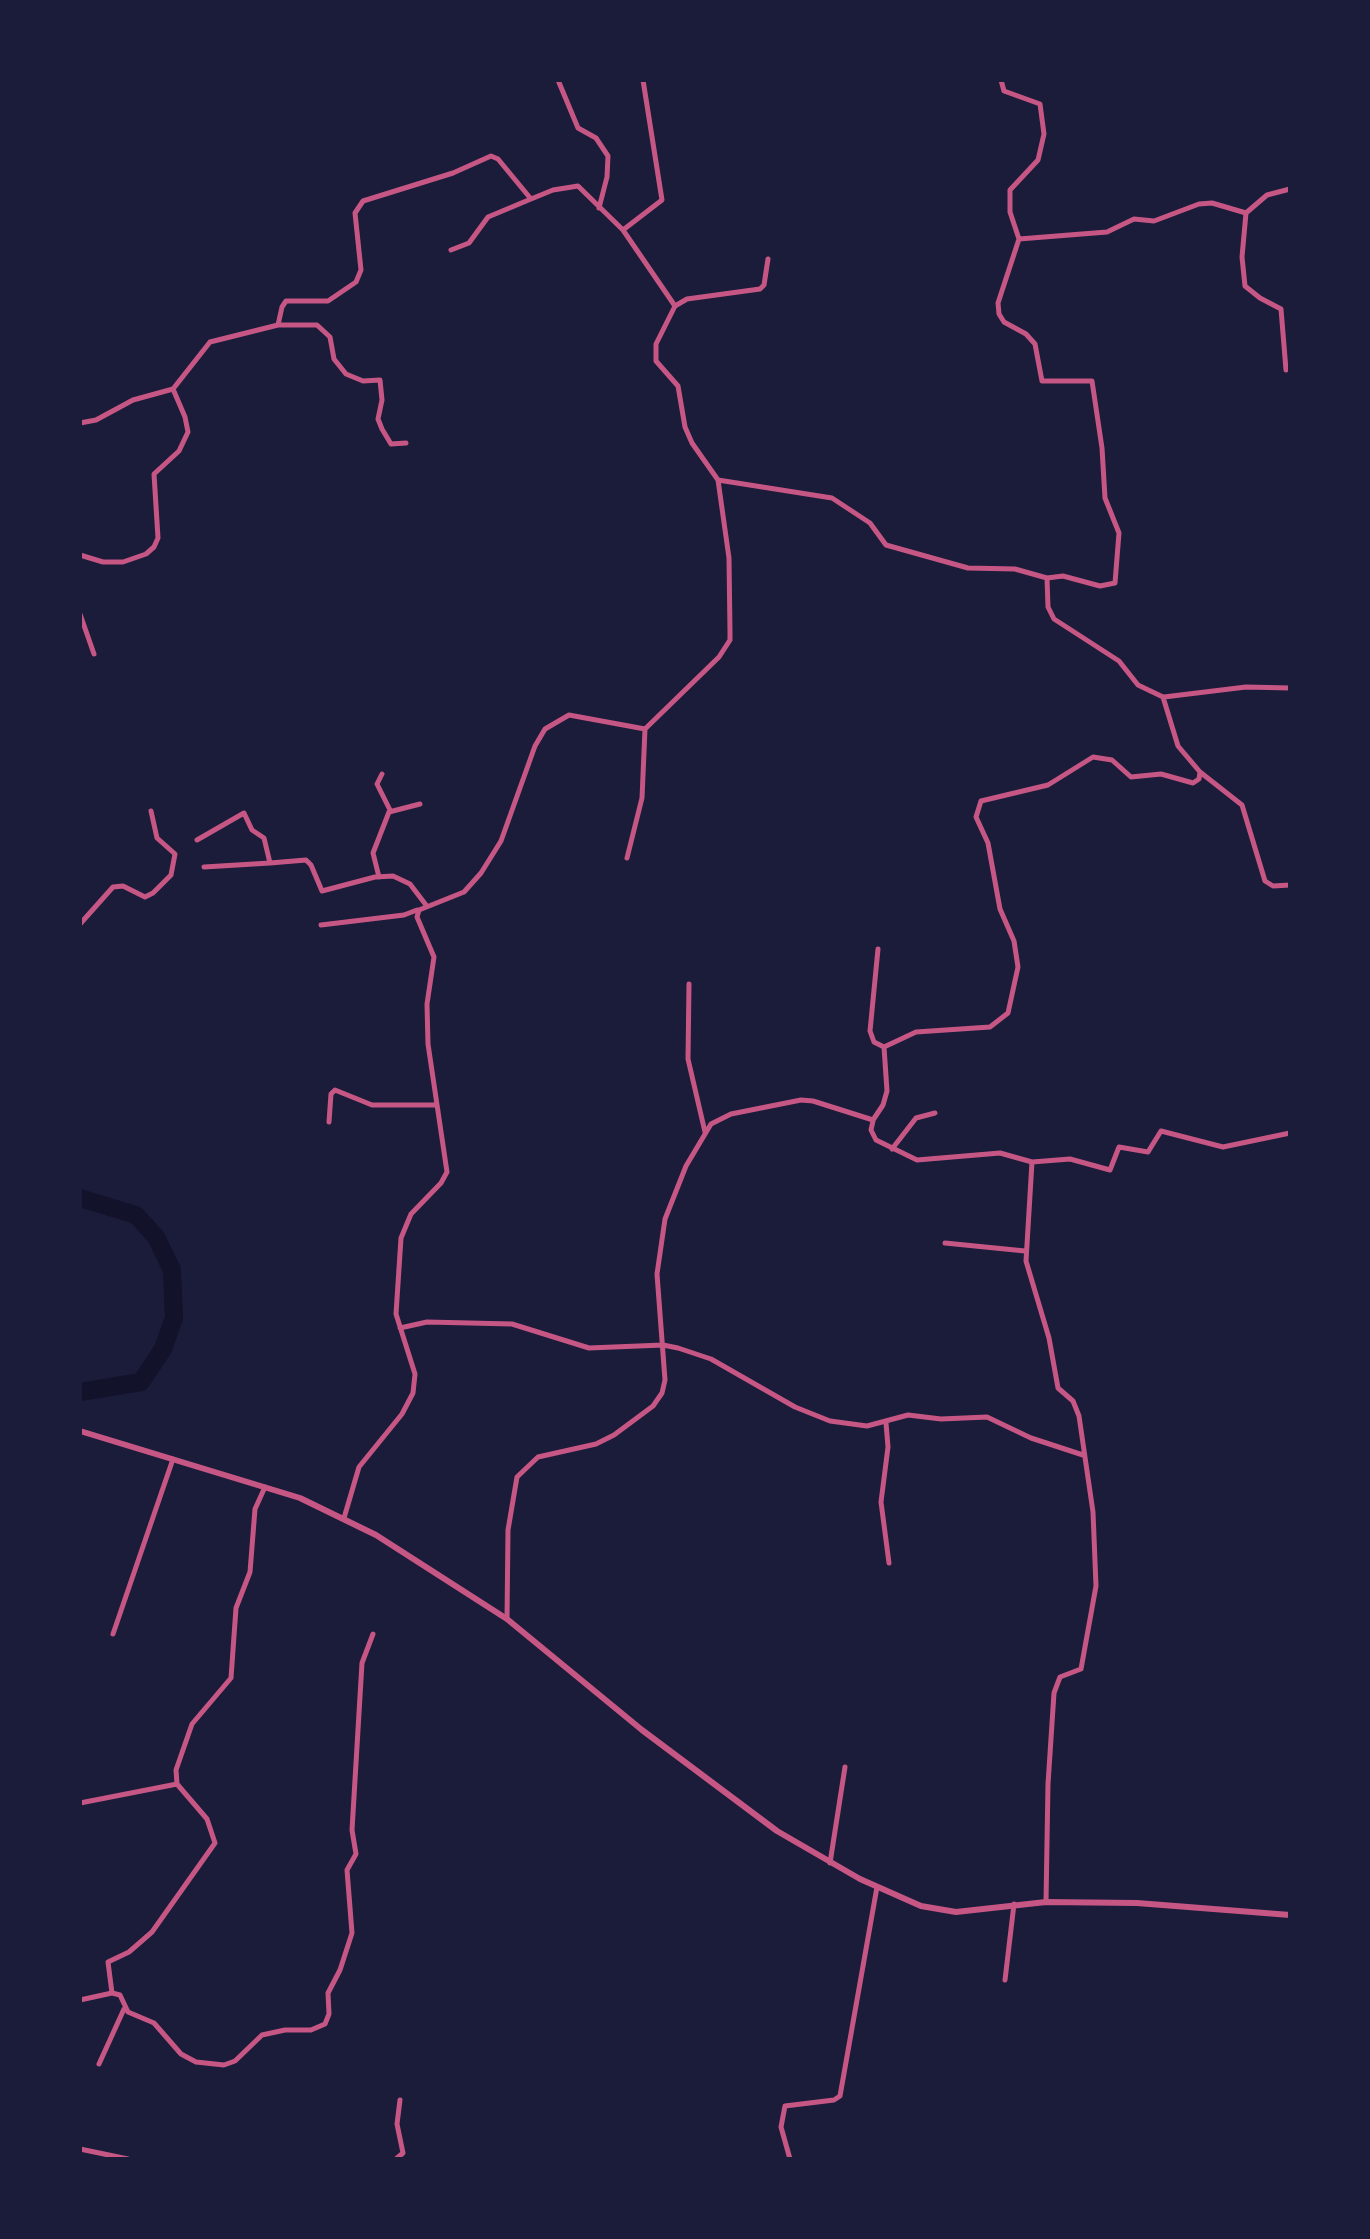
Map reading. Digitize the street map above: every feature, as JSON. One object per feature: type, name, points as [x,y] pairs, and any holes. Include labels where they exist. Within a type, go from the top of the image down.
[{"type":"street","points":[[558,80],[578,128],[596,138],[608,156],[599,208]]},
{"type":"street","points":[[623,230],[662,200],[643,80]]},
{"type":"street","points":[[718,480],[832,498],[870,524],[886,545],[968,568],[1015,570],[1047,578],[1063,576],[1100,586],[1116,583],[1120,532],[1105,498],[1092,381],[1042,381],[1035,344],[999,314],[998,303],[1019,239],[1008,198],[1010,190],[1038,160],[1044,134],[1042,110],[1034,100],[1004,91],[1001,80]]},
{"type":"street","points":[[278,326],[286,301],[328,301],[360,278],[355,213],[364,201],[473,166],[491,156],[498,159],[531,199]]},
{"type":"street","points":[[451,250],[475,237],[488,217],[574,185],[623,230],[675,306]]},
{"type":"street","points":[[1286,370],[1281,308],[1245,286],[1242,257],[1246,213],[1268,195],[1290,189]]},
{"type":"street","points":[[1019,239],[1107,232],[1134,219],[1154,222],[1198,204],[1212,203],[1246,213]]},
{"type":"street","points":[[627,858],[642,798],[645,729],[719,657],[730,640],[730,558],[718,480],[692,443],[678,386],[656,362],[656,344],[675,306],[687,299],[760,288],[764,285],[768,259]]},
{"type":"street","points":[[80,423],[96,420],[133,400],[173,389],[210,342],[278,326],[317,324],[330,337],[334,359],[346,374],[380,380],[382,400],[378,419],[382,429],[391,444],[406,443]]},
{"type":"street","points":[[80,555],[103,562],[123,562],[154,547],[158,538],[156,471],[178,451],[188,432],[173,389]]},
{"type":"street","points":[[1047,578],[1048,607],[1058,623],[1119,661],[1138,685],[1162,697],[1246,688],[1290,688]]},
{"type":"street","points":[[80,614],[94,654]]},
{"type":"street","points":[[1162,697],[1175,741],[1200,772],[1242,805],[1265,882],[1273,886],[1290,885]]},
{"type":"street","points":[[322,925],[404,915],[464,892],[500,841],[534,746],[545,729],[570,715],[645,729]]},
{"type":"street","points":[[884,1047],[916,1032],[990,1027],[1008,1013],[1018,967],[1014,941],[1000,908],[988,843],[976,817],[981,801],[1048,785],[1093,757],[1112,760],[1131,777],[1164,774],[1194,783],[1200,772]]},
{"type":"street","points":[[379,877],[373,853],[390,810],[377,784],[382,774]]},
{"type":"street","points":[[390,810],[420,804]]},
{"type":"street","points":[[80,924],[111,888],[122,886],[145,897],[170,875],[175,865],[174,854],[157,838],[151,811]]},
{"type":"street","points":[[197,840],[244,813],[252,830],[264,838],[270,863]]},
{"type":"street","points":[[204,868],[306,860],[324,891],[379,877],[404,880],[426,905]]},
{"type":"street","points":[[344,1518],[360,1466],[402,1414],[413,1392],[415,1374],[396,1303],[404,1226],[448,1172],[435,1106],[426,1016],[435,966],[432,948],[417,918],[419,910]]},
{"type":"street","points":[[878,949],[870,1032],[874,1042],[884,1047]]},
{"type":"street","points":[[690,984],[688,1059],[705,1132]]},
{"type":"street","points":[[884,1047],[886,1098],[873,1120],[874,1138],[927,1161],[988,1153],[1018,1156],[1032,1162],[1070,1159],[1110,1170],[1119,1147],[1148,1152],[1161,1131],[1224,1148],[1290,1133]]},
{"type":"street","points":[[329,1122],[331,1094],[335,1090],[372,1105],[435,1106]]},
{"type":"street","points":[[508,1619],[508,1530],[518,1477],[538,1457],[596,1444],[630,1426],[653,1406],[664,1388],[657,1274],[665,1219],[680,1179],[705,1132],[722,1117],[801,1100],[813,1100],[873,1120]]},
{"type":"street","points":[[892,1149],[916,1118],[936,1113]]},
{"type":"street","points":[[1032,1162],[1034,1178],[1025,1251],[1058,1388],[1074,1401],[1078,1410],[1093,1512],[1096,1594],[1080,1671],[1060,1677],[1054,1693],[1046,1902]]},
{"type":"street","points":[[945,1244],[1025,1251]]},
{"type":"street","points":[[400,1328],[428,1322],[512,1324],[589,1348],[663,1345],[710,1358],[814,1416],[849,1425],[886,1422],[908,1415],[941,1419],[988,1417],[1031,1438],[1084,1456]]},
{"type":"street","points":[[886,1422],[888,1447],[882,1502],[889,1563]]},
{"type":"street","points":[[80,1431],[300,1498],[415,1557],[508,1619],[632,1722],[763,1822],[877,1888],[921,1906],[943,1911],[1046,1902],[1187,1905],[1290,1915]]},
{"type":"street","points":[[113,1634],[173,1459]]},
{"type":"street","points":[[112,1993],[108,1962],[129,1952],[152,1932],[214,1843],[207,1818],[177,1784],[176,1770],[186,1734],[232,1676],[236,1608],[250,1572],[253,1516],[266,1488]]},
{"type":"street","points":[[80,2000],[120,1995],[128,2012],[154,2022],[185,2057],[224,2065],[235,2061],[262,2035],[312,2030],[324,2024],[328,1994],[352,1933],[347,1870],[356,1854],[352,1830],[362,1664],[373,1634]]},
{"type":"street","points":[[830,1863],[845,1768]]},
{"type":"street","points":[[80,1803],[177,1784]]},
{"type":"street","points":[[790,2159],[780,2127],[785,2106],[840,2096],[877,1888]]},
{"type":"street","points":[[1005,1980],[1014,1904]]},
{"type":"street","points":[[100,2064],[125,2006]]},
{"type":"street","points":[[396,2159],[402,2153],[397,2124],[400,2100]]},
{"type":"street","points":[[80,2148],[128,2159]]},
{"type":"waterway","points":[[80,1198],[136,1215],[156,1237],[172,1270],[174,1318],[163,1349],[141,1382],[80,1392]]}]
